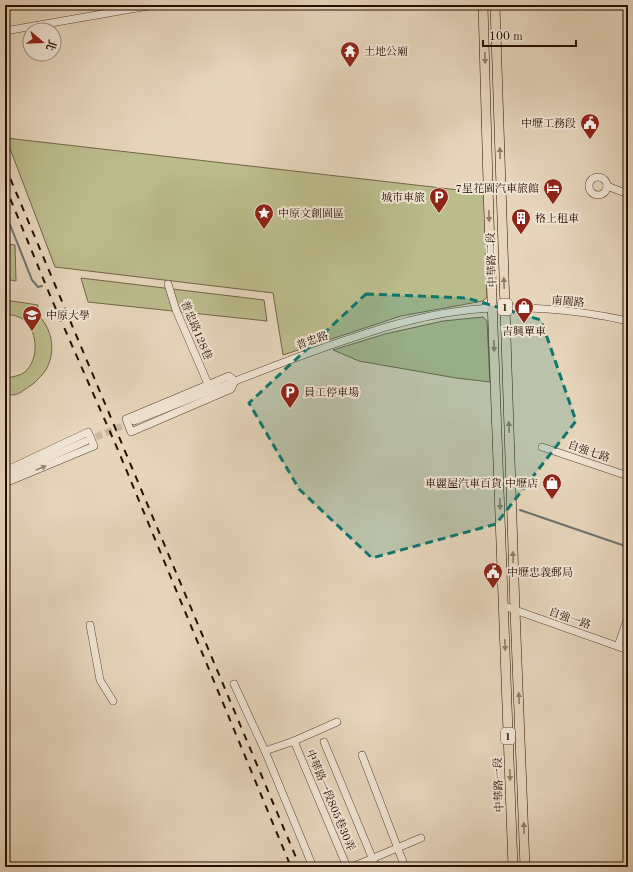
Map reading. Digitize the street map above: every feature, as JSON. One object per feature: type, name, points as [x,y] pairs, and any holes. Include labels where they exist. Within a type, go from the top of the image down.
[{"type":"main road","name":"中華路二段","points":[[483,5],[492,308],[504,606]]},
{"type":"main road","name":"中華路二段","points":[[495,5],[515,610]]},
{"type":"main road","name":"中華路一段","points":[[504,606],[513,867]]},
{"type":"main road","name":"1","points":[[515,610],[525,867]]},
{"type":"street","points":[[5,31],[154,5]]},
{"type":"street","points":[[607,186],[628,194]]},
{"type":"street","name":"普忠路128巷","points":[[168,284],[176,310],[208,384]]},
{"type":"street","name":"普忠路","points":[[134,421],[235,380],[379,329],[421,318],[459,311],[505,308]]},
{"type":"street","name":"南園路","points":[[505,308],[572,312],[608,316],[628,321]]},
{"type":"street","points":[[229,376],[235,380],[231,389],[131,432],[126,420],[208,384],[229,376]]},
{"type":"street","points":[[5,471],[88,432],[94,446],[5,483]]},
{"type":"street","points":[[5,477],[86,441]]},
{"type":"street","name":"自強七路","points":[[542,447],[628,476]]},
{"type":"street","name":"自強一路","points":[[504,606],[628,650]]},
{"type":"street","points":[[618,646],[628,617]]},
{"type":"street","points":[[90,625],[100,680],[113,700]]},
{"type":"street","points":[[234,684],[265,751],[313,867]]},
{"type":"street","points":[[265,751],[294,741],[337,722]]},
{"type":"street","name":"中華路一段805巷30弄","points":[[294,741],[347,867]]},
{"type":"street","points":[[324,742],[376,867]]},
{"type":"street","points":[[362,755],[405,867]]},
{"type":"street","points":[[352,867],[421,838]]},
{"type":"highlighted area","points":[[366,294],[467,298],[541,320],[576,421],[496,524],[372,558],[299,489],[249,403]]},
{"type":"green space","name":"中原文創園區","points":[[6,138],[485,193],[487,297],[483,301],[401,316],[283,355],[273,293],[55,267]]},
{"type":"green space","points":[[5,244],[15,245],[16,281],[5,279]]},
{"type":"green space","points":[[81,278],[264,300],[267,321],[88,302]]},
{"type":"green space","points":[[5,300],[38,305],[37,314],[49,332],[52,346],[50,361],[44,372],[33,384],[14,395],[5,394],[5,378],[23,373],[30,367],[35,353],[35,346],[32,332],[25,321],[13,315],[5,314]]},
{"type":"green space","points":[[483,317],[487,321],[490,382],[456,378],[359,361],[333,350],[385,334],[443,321]]},
{"type":"waterway","points":[[5,212],[32,280],[38,287],[42,286]]},
{"type":"waterway","points":[[520,510],[628,547]]},
{"type":"tunnel","points":[[86,441],[132,422]]},
{"type":"railway","points":[[5,166],[300,867]]},
{"type":"railway","points":[[5,186],[52,300],[118,450],[291,867]]},
{"type":"place","name":"土地公廟","points":[[350,68]]},
{"type":"place","name":"中壢工務段","points":[[590,140]]},
{"type":"place","name":"7星花園汽車旅館","points":[[553,205]]},
{"type":"place","name":"城市車旅","points":[[439,214]]},
{"type":"place","name":"中原文創園區","points":[[264,230]]},
{"type":"place","name":"格上租車","points":[[521,235]]},
{"type":"place","name":"吉興單車","points":[[524,324]]},
{"type":"place","name":"中原大學","points":[[32,332]]},
{"type":"place","name":"員工停車場","points":[[290,409]]},
{"type":"place","name":"車麗屋汽車百貨 中壢店","points":[[552,500]]},
{"type":"place","name":"中壢忠義郵局","points":[[493,589]]}]
